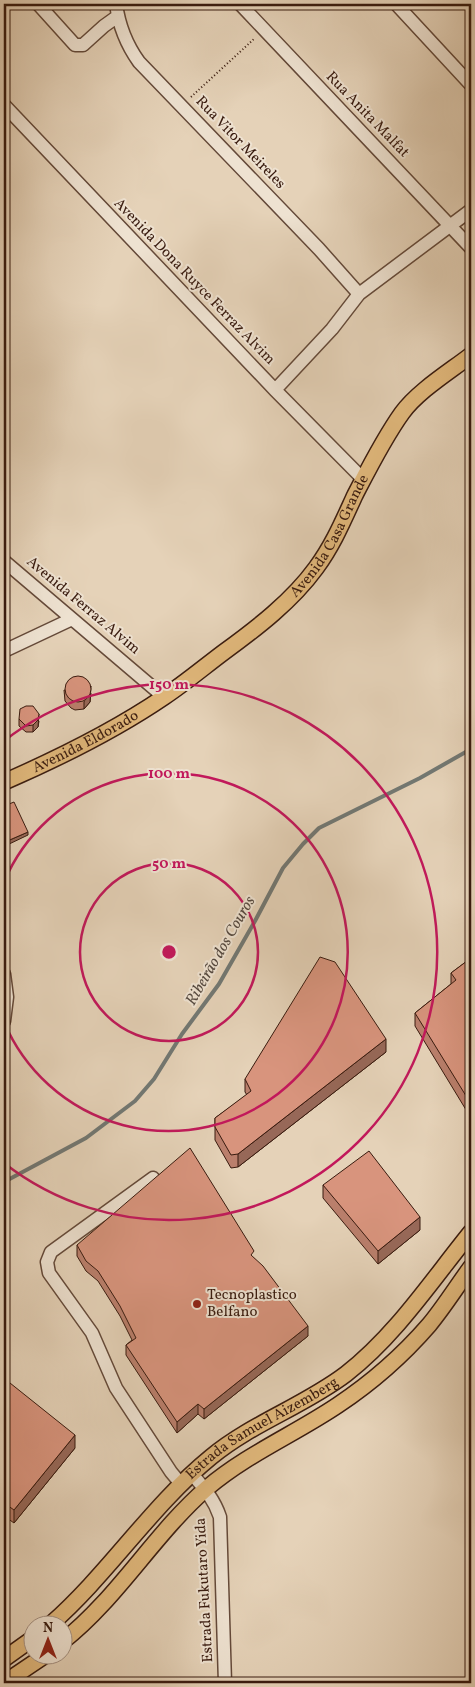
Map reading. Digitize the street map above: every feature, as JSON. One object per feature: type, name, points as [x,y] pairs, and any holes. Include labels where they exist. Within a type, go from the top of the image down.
[{"type":"main road","name":"Avenida Casa Grande","points":[[164,697],[274,612],[308,578],[325,556],[342,526],[363,479],[403,412],[424,392],[471,355]]},
{"type":"main road","name":"Avenida Eldorado","points":[[4,782],[43,765],[100,735],[164,697]]},
{"type":"main road","name":"Estrada Samuel Aizemberg","points":[[61,1614],[93,1582],[160,1505],[187,1479],[231,1442],[322,1390],[360,1362],[392,1330],[471,1232]]},
{"type":"main road","name":"Estrada Samuel Aizemberg","points":[[72,1632],[103,1603],[159,1538],[206,1489],[239,1463],[330,1410],[402,1354],[430,1324],[471,1267]]},
{"type":"main road","points":[[4,1659],[22,1646]]},
{"type":"main road","points":[[4,1683],[32,1664]]},
{"type":"street","points":[[38,4],[72,42],[79,46],[84,45],[104,26],[117,10]]},
{"type":"street","name":"Rua Anita Malfat","points":[[240,4],[471,248]]},
{"type":"street","points":[[396,4],[471,85]]},
{"type":"street","name":"Rua Vitor Meireles","points":[[117,10],[130,49],[139,62],[312,242],[359,294]]},
{"type":"street","name":"Avenida Dona Ruyce Ferraz Alvim","points":[[4,104],[275,390],[363,479]]},
{"type":"street","points":[[275,390],[332,329],[359,294],[471,210]]},
{"type":"street","name":"Avenida Ferraz Alvim","points":[[4,561],[164,697]]},
{"type":"street","points":[[4,651],[72,619]]},
{"type":"street","points":[[4,974],[7,997],[4,1021]]},
{"type":"street","name":"Estrada Fukutaro Yida","points":[[153,1178],[51,1252],[47,1262],[49,1273],[92,1333],[116,1388],[171,1472],[206,1489],[215,1503],[220,1517],[225,1683]]},
{"type":"path","points":[[182,106],[264,30]]},
{"type":"building","points":[[471,364],[471,372],[467,367]]},
{"type":"building","points":[[78,676],[87,680],[91,689],[87,698],[78,702],[69,698],[65,689],[69,680]]},
{"type":"building","points":[[26,706],[33,706],[39,714],[38,720],[33,725],[26,726],[19,719],[20,709]]},
{"type":"building","points":[[14,802],[28,832],[5,842],[4,806]]},
{"type":"building","points":[[320,957],[335,962],[386,1039],[238,1154],[231,1155],[215,1127],[215,1118],[251,1091],[245,1079]]},
{"type":"building","points":[[471,958],[471,1104],[415,1013],[456,980],[451,973]]},
{"type":"building","name":"Tecnoplastico Belfano","points":[[190,1148],[254,1251],[251,1255],[263,1266],[308,1326],[204,1409],[198,1404],[177,1422],[126,1345],[136,1338],[120,1306],[98,1271],[86,1261],[77,1245]]},
{"type":"building","points":[[369,1151],[420,1217],[378,1251],[323,1185]]},
{"type":"building","points":[[10,1383],[75,1435],[14,1510],[7,1505],[4,1509],[4,1390]]},
{"type":"waterway","name":"Ribeirão dos Couros","points":[[4,1182],[86,1138],[135,1101],[154,1079],[182,1034],[219,984],[283,868],[319,828],[420,778],[471,749]]},
{"type":"place","name":"Tecnoplastico Belfano","points":[[197,1304]]}]
